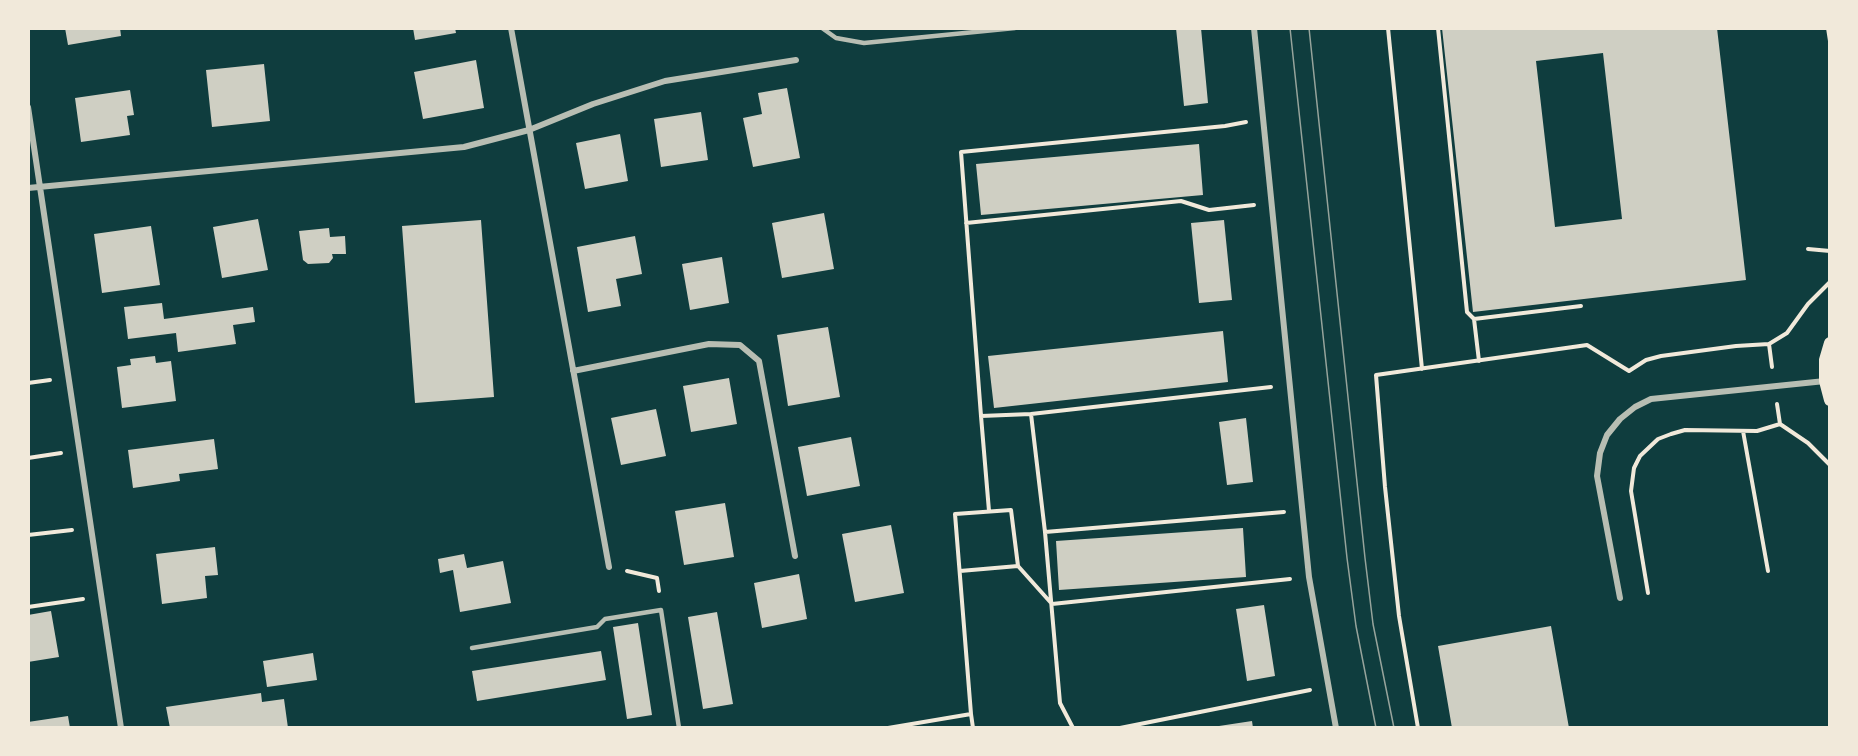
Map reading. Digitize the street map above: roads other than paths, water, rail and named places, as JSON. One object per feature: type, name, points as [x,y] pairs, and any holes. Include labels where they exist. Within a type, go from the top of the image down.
[{"type":"main road","points":[[1830,343],[1825,360],[1825,381],[1830,400]]},
{"type":"street","points":[[511,28],[609,567]]},
{"type":"street","points":[[1254,28],[1309,577],[1336,728]]},
{"type":"street","points":[[28,188],[464,147],[529,130],[593,104],[665,81],[796,60]]},
{"type":"street","points":[[28,107],[121,728]]},
{"type":"street","points":[[573,371],[709,344],[740,345],[759,361],[795,556]]},
{"type":"street","points":[[1620,598],[1597,476],[1600,453],[1607,435],[1620,419],[1635,407],[1651,399],[1825,381]]},
{"type":"lane","points":[[822,28],[836,38],[864,43],[1014,28]]},
{"type":"lane","points":[[472,648],[597,627],[605,619],[662,610],[679,728]]},
{"type":"tram line","points":[[1290,28],[1347,558],[1356,626],[1376,728]]},
{"type":"tram line","points":[[1309,28],[1373,624],[1394,728]]}]
